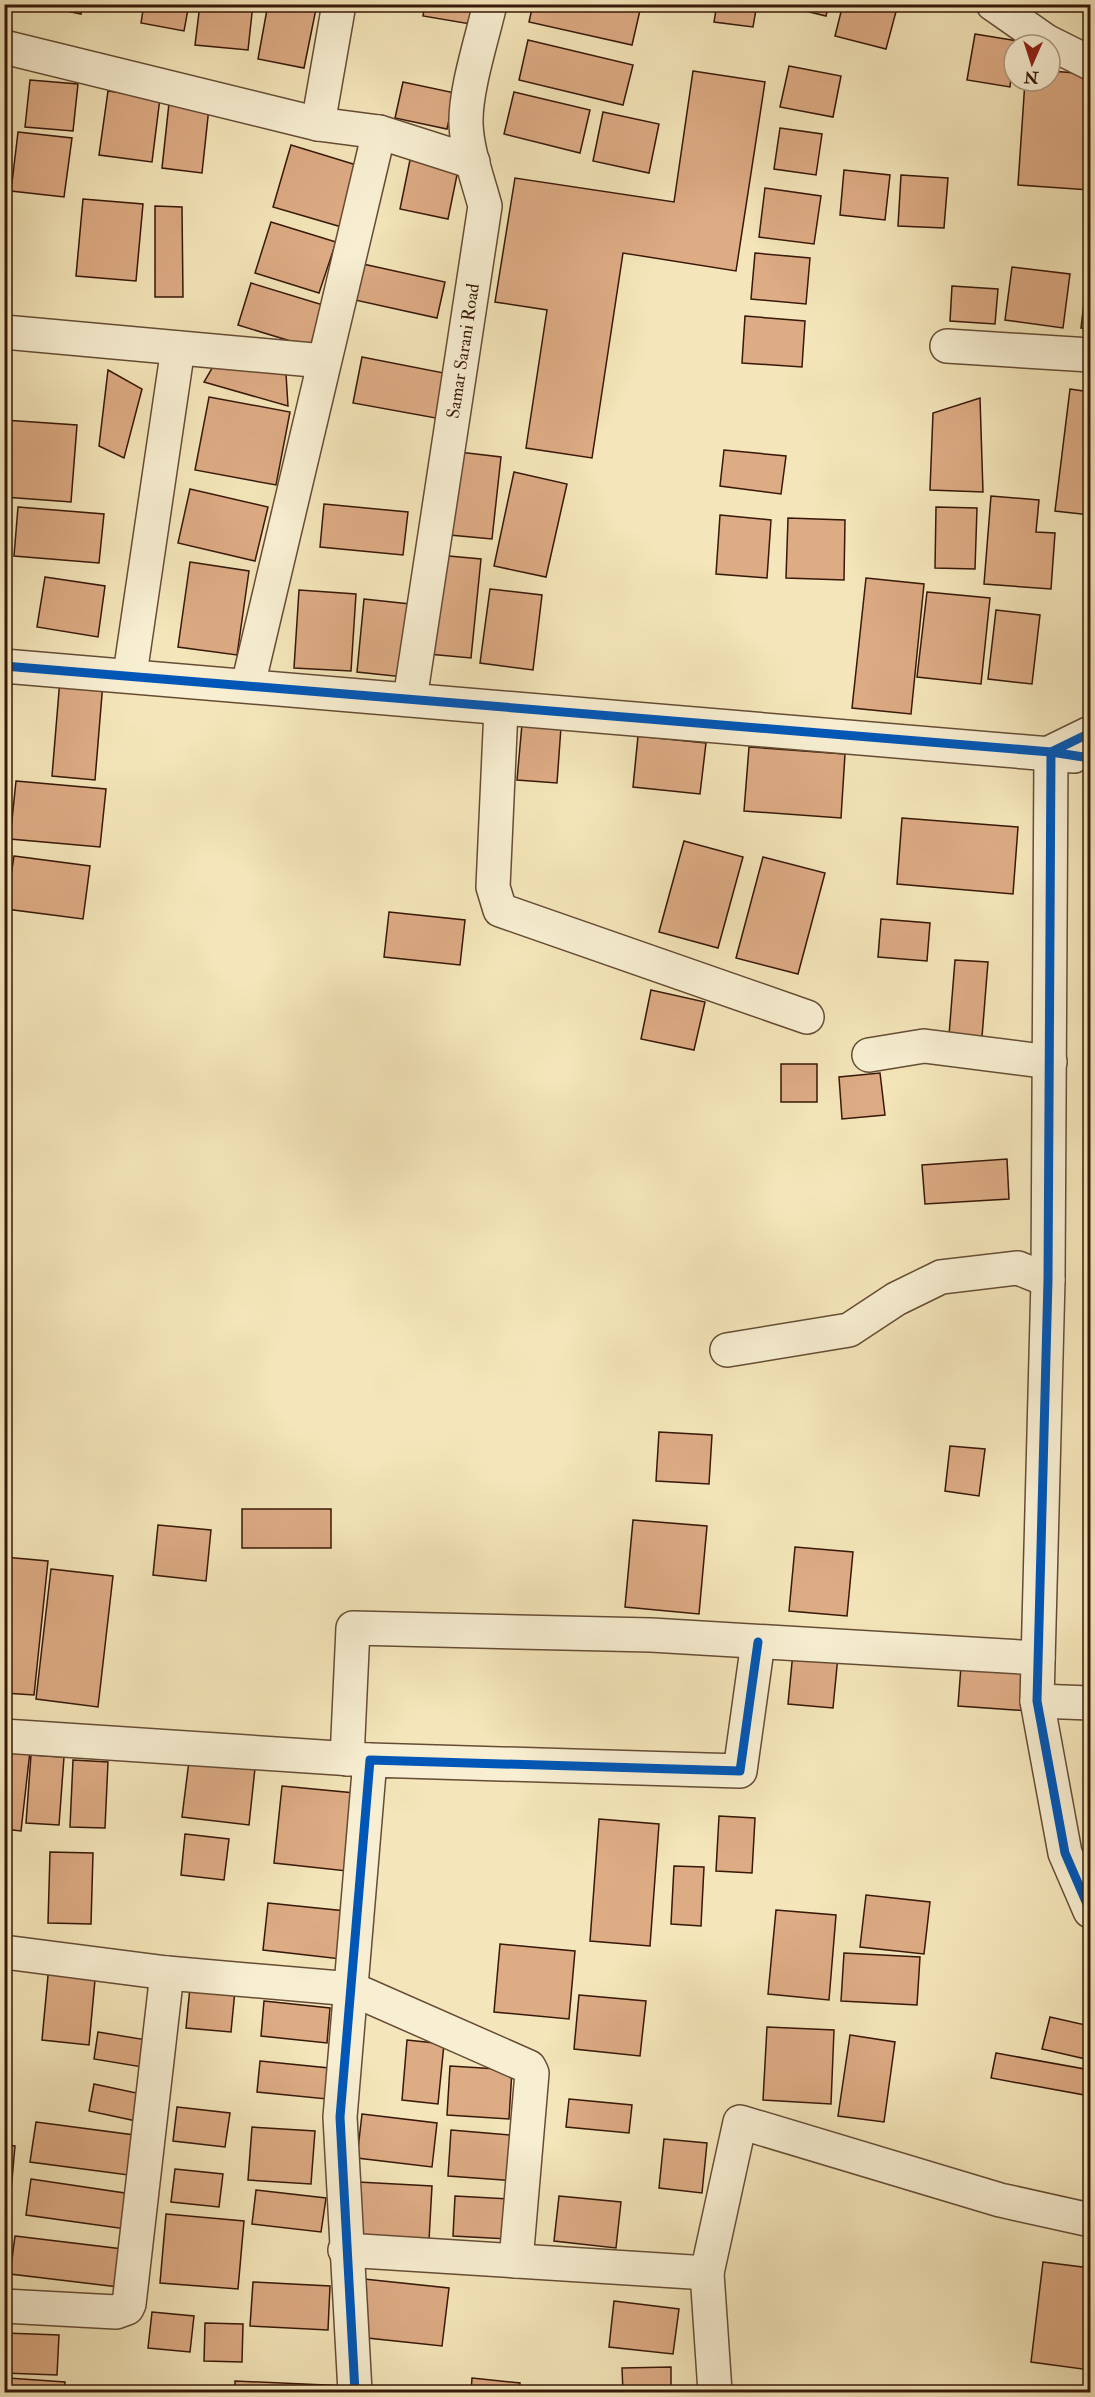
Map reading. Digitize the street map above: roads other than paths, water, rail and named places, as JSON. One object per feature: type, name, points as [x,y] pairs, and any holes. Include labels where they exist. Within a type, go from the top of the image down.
[{"type":"street","points":[[318,124],[339,4]]},
{"type":"street","name":"Samar Sarani Road","points":[[410,699],[485,206],[466,124],[490,4]]},
{"type":"street","points":[[993,4],[1046,41],[1090,63]]},
{"type":"street","points":[[4,47],[318,124],[379,132],[473,162]]},
{"type":"street","points":[[248,686],[379,132]]},
{"type":"street","points":[[4,332],[324,361]]},
{"type":"street","points":[[947,346],[1090,355]]},
{"type":"street","points":[[130,674],[178,348]]},
{"type":"street","points":[[4,666],[130,674],[501,708],[1051,752],[1090,758]]},
{"type":"street","points":[[501,708],[493,887],[500,910],[807,1017]]},
{"type":"street","points":[[1051,752],[1090,733]]},
{"type":"street","points":[[1051,752],[1048,1280],[1036,1701],[1078,1854],[1090,1911]]},
{"type":"street","points":[[869,1055],[924,1046],[1050,1062]]},
{"type":"street","points":[[727,1350],[849,1330],[896,1299],[941,1277],[1018,1268],[1048,1280]]},
{"type":"street","points":[[355,2392],[345,2250],[340,2117],[352,1989],[358,1760],[352,1628],[651,1635],[1038,1658]]},
{"type":"street","points":[[4,1736],[358,1760],[740,1771],[758,1642]]},
{"type":"street","points":[[1036,1701],[1090,1703]]},
{"type":"street","points":[[4,1952],[167,1973],[352,1989],[532,2069],[516,2261]]},
{"type":"street","points":[[4,2306],[116,2312],[127,2308],[129,2304],[167,1973]]},
{"type":"street","points":[[715,2392],[707,2273],[740,2122],[989,2197],[1090,2220]]},
{"type":"street","points":[[345,2250],[707,2273]]}]
